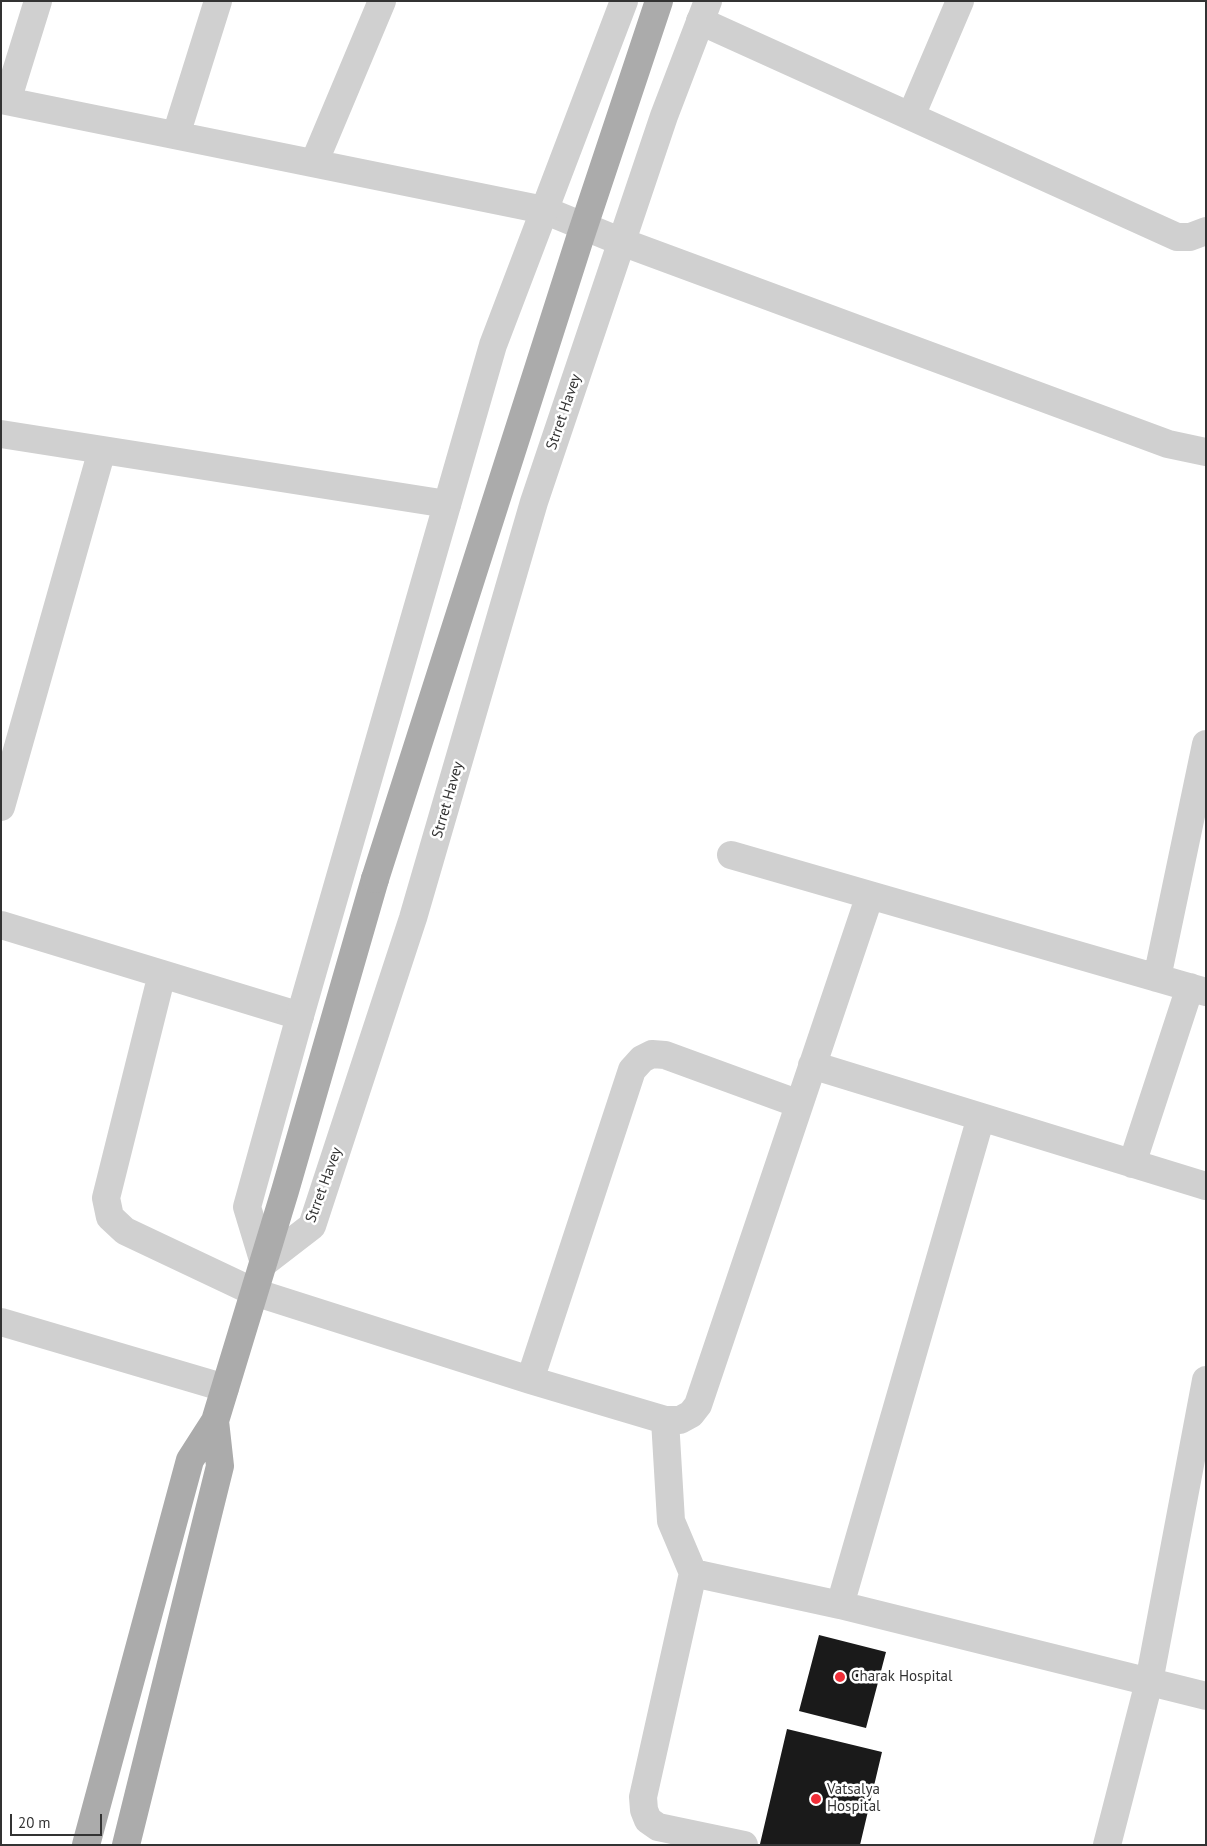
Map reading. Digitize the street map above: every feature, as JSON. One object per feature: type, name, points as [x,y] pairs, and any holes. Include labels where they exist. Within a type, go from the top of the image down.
[{"type":"main road","points":[[86,1845],[190,1460],[215,1421],[264,1263],[375,879],[580,238],[660,1]]},
{"type":"main road","points":[[126,1845],[220,1466],[215,1421]]},
{"type":"street","points":[[38,1],[4,100],[544,210],[622,242],[1168,444],[1206,452]]},
{"type":"street","points":[[176,135],[218,1]]},
{"type":"street","points":[[314,163],[382,1]]},
{"type":"street","points":[[264,1263],[247,1207],[300,1016],[493,345],[624,1]]},
{"type":"street","points":[[911,116],[960,1]]},
{"type":"street","points":[[704,11],[911,116],[1177,237],[1190,237],[1206,231]]},
{"type":"street","name":"Strret Havey","points":[[264,1263],[312,1226],[414,918],[534,502],[664,116],[704,11]]},
{"type":"street","points":[[1,434],[447,504]]},
{"type":"street","points":[[1,807],[102,450]]},
{"type":"street","points":[[1157,978],[1206,744]]},
{"type":"street","points":[[731,855],[1198,990],[1132,1164]]},
{"type":"street","points":[[162,974],[106,1198],[110,1218],[125,1231],[254,1292],[530,1380],[665,1420],[680,1420],[691,1414],[698,1404],[870,895]]},
{"type":"street","points":[[1,925],[300,1016]]},
{"type":"street","points":[[530,1380],[632,1070],[642,1059],[652,1054],[665,1055],[799,1104]]},
{"type":"street","points":[[812,1065],[1206,1186]]},
{"type":"street","points":[[840,1605],[982,1117]]},
{"type":"street","points":[[1,1322],[225,1388]]},
{"type":"street","points":[[1107,1845],[1149,1682],[1206,1380]]},
{"type":"street","points":[[665,1420],[671,1521],[693,1573],[643,1797],[644,1810],[648,1820],[658,1827],[744,1845]]},
{"type":"street","points":[[693,1573],[840,1605],[1206,1696]]},
{"type":"building","points":[[819,1635],[886,1652],[866,1728],[799,1711]]},
{"type":"building","points":[[787,1729],[882,1752],[860,1845],[760,1844]]},
{"type":"place","name":"Charak Hospital","points":[[840,1677]]},
{"type":"place","name":"Vatsalya Hospital","points":[[816,1799]]}]
